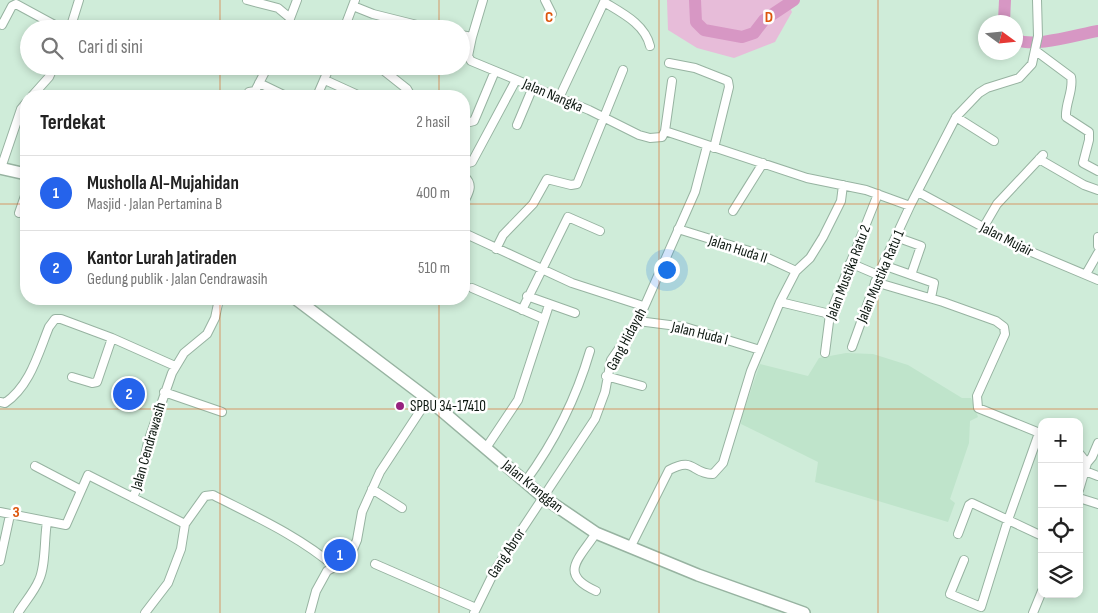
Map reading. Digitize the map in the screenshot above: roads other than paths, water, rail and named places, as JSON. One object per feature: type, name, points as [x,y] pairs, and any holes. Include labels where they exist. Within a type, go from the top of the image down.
[{"type":"main road","points":[[0,168],[20,173]]},
{"type":"main road","name":"Jalan Kranggan","points":[[304,305],[428,399],[543,497],[596,532],[785,610],[804,613]]},
{"type":"street","points":[[73,20],[79,0]]},
{"type":"street","points":[[248,0],[278,8],[290,18],[297,0]]},
{"type":"street","points":[[472,37],[483,0]]},
{"type":"street","points":[[545,0],[552,14]]},
{"type":"street","points":[[1037,0],[1038,36],[1036,49],[1071,77],[1073,85],[1066,107],[1066,117],[1088,132],[1089,140],[1083,163],[1098,170]]},
{"type":"street","points":[[559,98],[604,1],[642,28],[648,36],[650,46]]},
{"type":"street","points":[[347,20],[354,3],[373,14],[397,20]]},
{"type":"street","points":[[1,26],[12,6],[16,4],[45,20]]},
{"type":"street","name":"Jalan Nangka","points":[[470,52],[472,37]]},
{"type":"street","name":"Jalan Mustika Ratu 1","points":[[852,347],[877,278],[932,160],[956,117],[979,93],[987,88],[1022,76],[1032,64],[1036,49]]},
{"type":"street","name":"Jalan Nangka","points":[[470,59],[605,118],[639,135],[650,138],[662,137],[665,131]]},
{"type":"street","name":"Gang Hidayah","points":[[543,497],[594,419],[605,392],[606,376],[611,360],[638,321],[695,192],[729,87],[728,81],[723,77],[695,68],[669,63]]},
{"type":"street","points":[[496,249],[509,228],[530,208],[547,179],[571,185],[577,184],[605,118],[622,70]]},
{"type":"street","points":[[470,122],[474,121],[495,71]]},
{"type":"street","points":[[37,90],[50,75]]},
{"type":"street","points":[[256,90],[263,75]]},
{"type":"street","points":[[320,90],[327,75]]},
{"type":"street","points":[[389,75],[408,90]]},
{"type":"street","points":[[325,80],[347,90]]},
{"type":"street","points":[[470,162],[472,162],[516,80]]},
{"type":"street","points":[[672,81],[665,131],[807,178],[878,194],[910,206]]},
{"type":"street","points":[[259,83],[274,90]]},
{"type":"street","points":[[517,125],[533,87]]},
{"type":"street","points":[[0,168],[20,112]]},
{"type":"street","points":[[956,117],[994,141]]},
{"type":"street","points":[[1089,140],[1098,143]]},
{"type":"street","points":[[984,228],[996,204],[1041,157],[1084,185],[1098,190]]},
{"type":"street","points":[[732,211],[763,164]]},
{"type":"street","points":[[631,546],[669,470],[681,463],[690,465],[707,474],[713,474],[723,463],[747,385],[780,302],[796,271],[810,258],[823,237],[841,201],[843,185]]},
{"type":"street","name":"Jalan Mujair","points":[[918,192],[1022,248],[1098,280]]},
{"type":"street","name":"Jalan Mustika Ratu 2","points":[[825,353],[830,314],[878,194]]},
{"type":"street","points":[[522,310],[527,296],[568,217],[600,231]]},
{"type":"street","name":"Jalan Huda II","points":[[678,229],[759,254],[796,271]]},
{"type":"street","points":[[470,236],[542,270],[593,291],[643,306]]},
{"type":"street","points":[[896,236],[921,246],[911,275]]},
{"type":"street","points":[[1098,237],[1098,246]]},
{"type":"street","points":[[1086,274],[1098,253]]},
{"type":"street","points":[[850,263],[877,278],[996,321],[1004,327],[1005,334],[978,396],[978,408],[1038,433]]},
{"type":"street","points":[[883,265],[934,283],[931,298]]},
{"type":"street","points":[[472,288],[544,319]]},
{"type":"street","points":[[527,296],[574,313]]},
{"type":"street","points":[[780,302],[830,314]]},
{"type":"street","name":"Jalan Cendrawasih","points":[[81,490],[86,477],[90,476],[133,498],[164,392],[175,366],[184,353],[207,334],[215,318],[218,305]]},
{"type":"street","points":[[486,448],[518,400],[549,305]]},
{"type":"street","points":[[0,402],[5,403],[15,397],[27,380],[49,326],[56,320],[61,319],[112,338],[175,366]]},
{"type":"street","name":"Jalan Huda I","points":[[638,321],[685,327],[760,350]]},
{"type":"street","points":[[72,378],[92,384],[97,382],[112,338]]},
{"type":"street","points":[[525,482],[557,434],[581,381],[590,351]]},
{"type":"street","points":[[606,376],[642,386]]},
{"type":"street","points":[[164,392],[222,412]]},
{"type":"street","points":[[310,613],[316,591],[327,571],[346,563],[352,553],[362,512],[380,472],[428,399]]},
{"type":"street","points":[[964,560],[950,594],[981,607],[1008,520],[1038,439]]},
{"type":"street","points":[[1083,475],[1098,443]]},
{"type":"street","points":[[1083,458],[1087,463]]},
{"type":"street","points":[[0,512],[66,525],[81,490],[35,466]]},
{"type":"street","points":[[1084,471],[1098,476]]},
{"type":"street","points":[[372,489],[402,508]]},
{"type":"street","points":[[145,613],[168,583],[181,549],[185,524],[205,496],[213,495],[278,529],[323,557],[335,567]]},
{"type":"street","name":"Gang Abror","points":[[475,610],[495,570],[543,497]]},
{"type":"street","points":[[133,498],[185,524]]},
{"type":"street","points":[[1083,499],[1098,504]]},
{"type":"street","points":[[958,534],[970,504],[1038,534]]},
{"type":"street","points":[[0,562],[10,515]]},
{"type":"street","points":[[18,613],[39,580],[44,560],[43,545],[46,522]]},
{"type":"street","points":[[596,532],[575,563],[573,573],[576,580],[596,591]]},
{"type":"street","points":[[375,564],[475,610]]},
{"type":"street","points":[[1033,613],[1039,598]]},
{"type":"waterway","points":[[695,0],[696,22],[704,30],[742,37],[754,33],[764,20],[794,0]]},
{"type":"waterway","points":[[1004,15],[1005,0]]},
{"type":"waterway","points":[[1023,42],[1044,42],[1098,31]]},
{"type":"place","name":"Kantor Lurah Jatiraden","points":[[129,394]]},
{"type":"place","name":"SPBU 34-17410","points":[[400,406]]},
{"type":"place","name":"Musholla Al-Mujahidan","points":[[340,555]]}]
